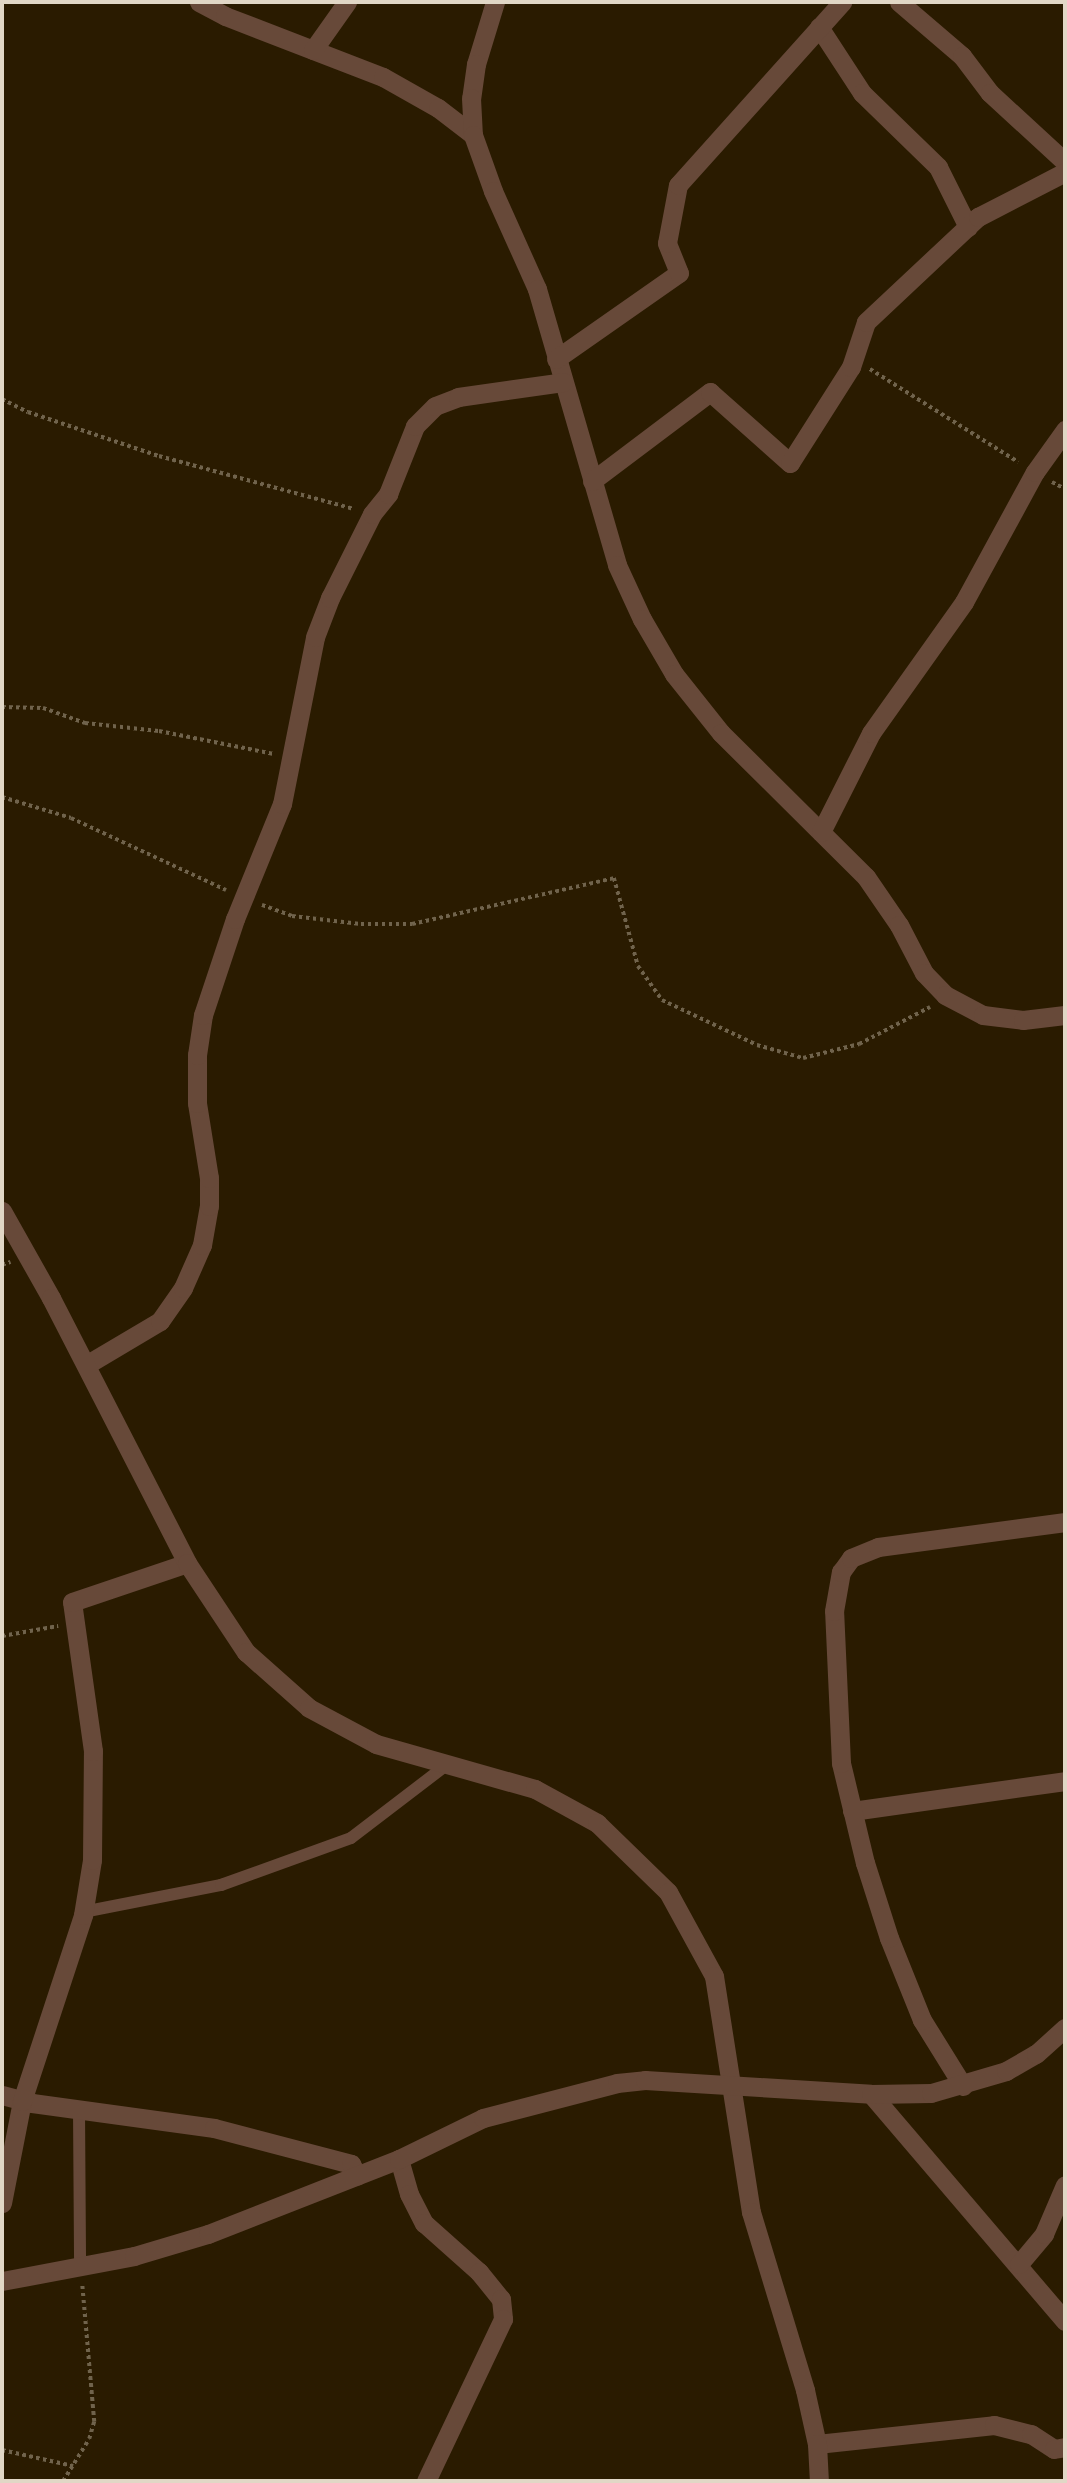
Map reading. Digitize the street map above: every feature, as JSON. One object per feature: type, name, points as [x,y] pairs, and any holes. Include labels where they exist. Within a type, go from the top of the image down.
[{"type":"street","points":[[199,2],[225,16],[383,77],[438,108],[473,135]]},
{"type":"street","points":[[313,50],[347,2]]},
{"type":"street","points":[[495,2],[476,64],[471,97],[473,135],[492,191],[537,289],[617,565],[642,619],[674,674],[721,733],[866,877],[899,925],[925,973],[951,998],[983,1015],[1023,1020],[1065,1015]]},
{"type":"street","points":[[556,359],[679,273],[667,243],[678,185],[842,2]]},
{"type":"street","points":[[899,2],[962,56],[990,93],[1065,162]]},
{"type":"street","points":[[819,27],[862,93],[939,167],[968,227]]},
{"type":"street","points":[[592,481],[710,392],[789,463],[854,358],[866,322],[978,217],[1065,172]]},
{"type":"street","points":[[86,1365],[160,1321],[183,1288],[202,1245],[209,1206],[209,1178],[197,1102],[197,1055],[203,1015],[243,898],[282,804],[315,636],[372,514],[388,494],[415,426],[435,406],[458,397],[563,382]]},
{"type":"street","points":[[821,832],[871,733],[964,602],[1035,472],[1065,430]]},
{"type":"street","points":[[2,1211],[17,1233],[187,1563],[246,1652],[309,1708],[376,1744],[535,1789],[597,1823],[668,1892],[714,1976],[751,2212],[805,2390],[817,2444],[819,2481]]},
{"type":"street","points":[[963,2086],[922,2020],[889,1938],[852,1811],[841,1763],[834,1611],[841,1572],[851,1558],[878,1547],[1065,1522]]},
{"type":"street","points":[[2,2203],[22,2101],[83,1912],[92,1860],[93,1751],[72,1602],[187,1563]]},
{"type":"street","points":[[852,1811],[1065,1780]]},
{"type":"street","points":[[2,2281],[134,2256],[208,2234],[399,2159],[483,2118],[617,2083],[645,2080],[871,2094],[932,2094],[1006,2071],[1036,2054],[1065,2028]]},
{"type":"street","points":[[871,2094],[1065,2321]]},
{"type":"street","points":[[2,2095],[79,2110],[214,2127],[351,2164],[357,2175]]},
{"type":"street","points":[[399,2159],[409,2194],[424,2223],[479,2272],[501,2299],[503,2319],[426,2481]]},
{"type":"street","points":[[1018,2263],[1044,2234],[1065,2185]]},
{"type":"street","points":[[817,2444],[995,2425],[1031,2434],[1054,2449],[1065,2447]]},
{"type":"lane","points":[[83,1912],[221,1885],[352,1838],[449,1763]]},
{"type":"lane","points":[[79,2110],[80,2268]]},
{"type":"path","points":[[854,358],[1065,489]]},
{"type":"path","points":[[2,399],[28,412],[159,456],[372,514]]},
{"type":"path","points":[[2,707],[43,708],[85,723],[159,731],[291,758]]},
{"type":"path","points":[[2,797],[71,818],[243,898],[292,916],[361,925],[412,924],[614,878],[638,966],[662,1000],[757,1045],[803,1058],[859,1044],[951,998]]},
{"type":"path","points":[[2,1636],[76,1623]]},
{"type":"path","points":[[63,2481],[94,2422],[80,2268]]},
{"type":"path","points":[[2,2450],[73,2466]]}]
